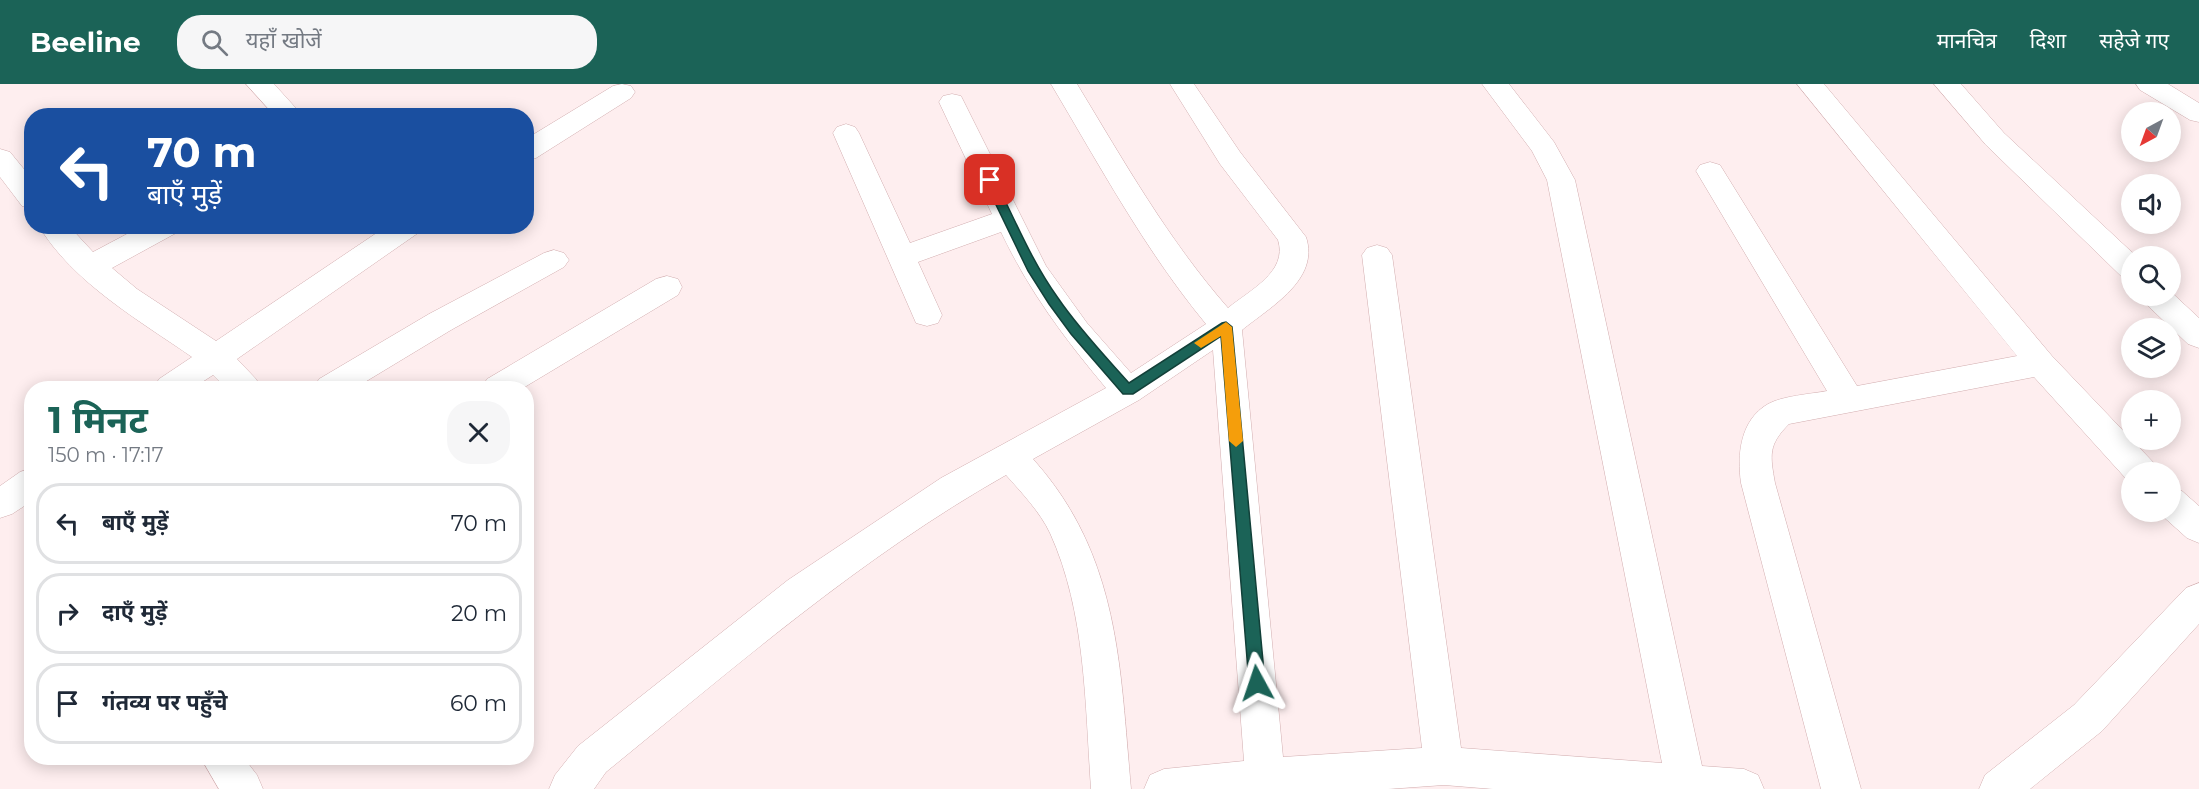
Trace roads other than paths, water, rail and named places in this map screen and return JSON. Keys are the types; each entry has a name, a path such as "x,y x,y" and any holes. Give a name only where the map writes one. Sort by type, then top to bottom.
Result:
{"street":[{"path":"259,84 282,108"},
{"path":"1064,84 1155,236 1185,278 1226,327 1265,778"},
{"path":"1495,84 1544,147 1561,180 1686,783"},
{"path":"1810,84 2041,364 2132,462"},
{"path":"1947,84 1995,139 2121,259"},
{"path":"2149,84 2199,114"},
{"path":"569,789 592,759 801,591 954,488 1128,391 1226,327 1288,276 1296,250 1292,237 1230,158 1182,85"},
{"path":"534,147 622,92"},
{"path":"951,102 1034,271 1076,331 1128,391"},
{"path":"846,133 927,315"},
{"path":"0,158 24,189"},
{"path":"1710,171 1848,398"},
{"path":"901,257 1009,219"},
{"path":"59,234 69,247 126,297 216,357 238,381"},
{"path":"91,266 151,234"},
{"path":"180,381 396,234"},
{"path":"1377,255 1443,766"},
{"path":"342,381 440,322 554,260"},
{"path":"510,381 667,287"},
{"path":"2168,306 2199,336"},
{"path":"1841,789 1758,483 1754,453 1763,429 1779,412 2041,364"},
{"path":"1010,456 1044,494 1067,532 1086,585 1099,653 1111,789"},
{"path":"2181,511 2199,528"},
{"path":"1999,789 2088,718 2199,598"},
{"path":"226,765 243,789"},
{"path":"1164,789 1265,778 1443,766 1744,789"}]}
